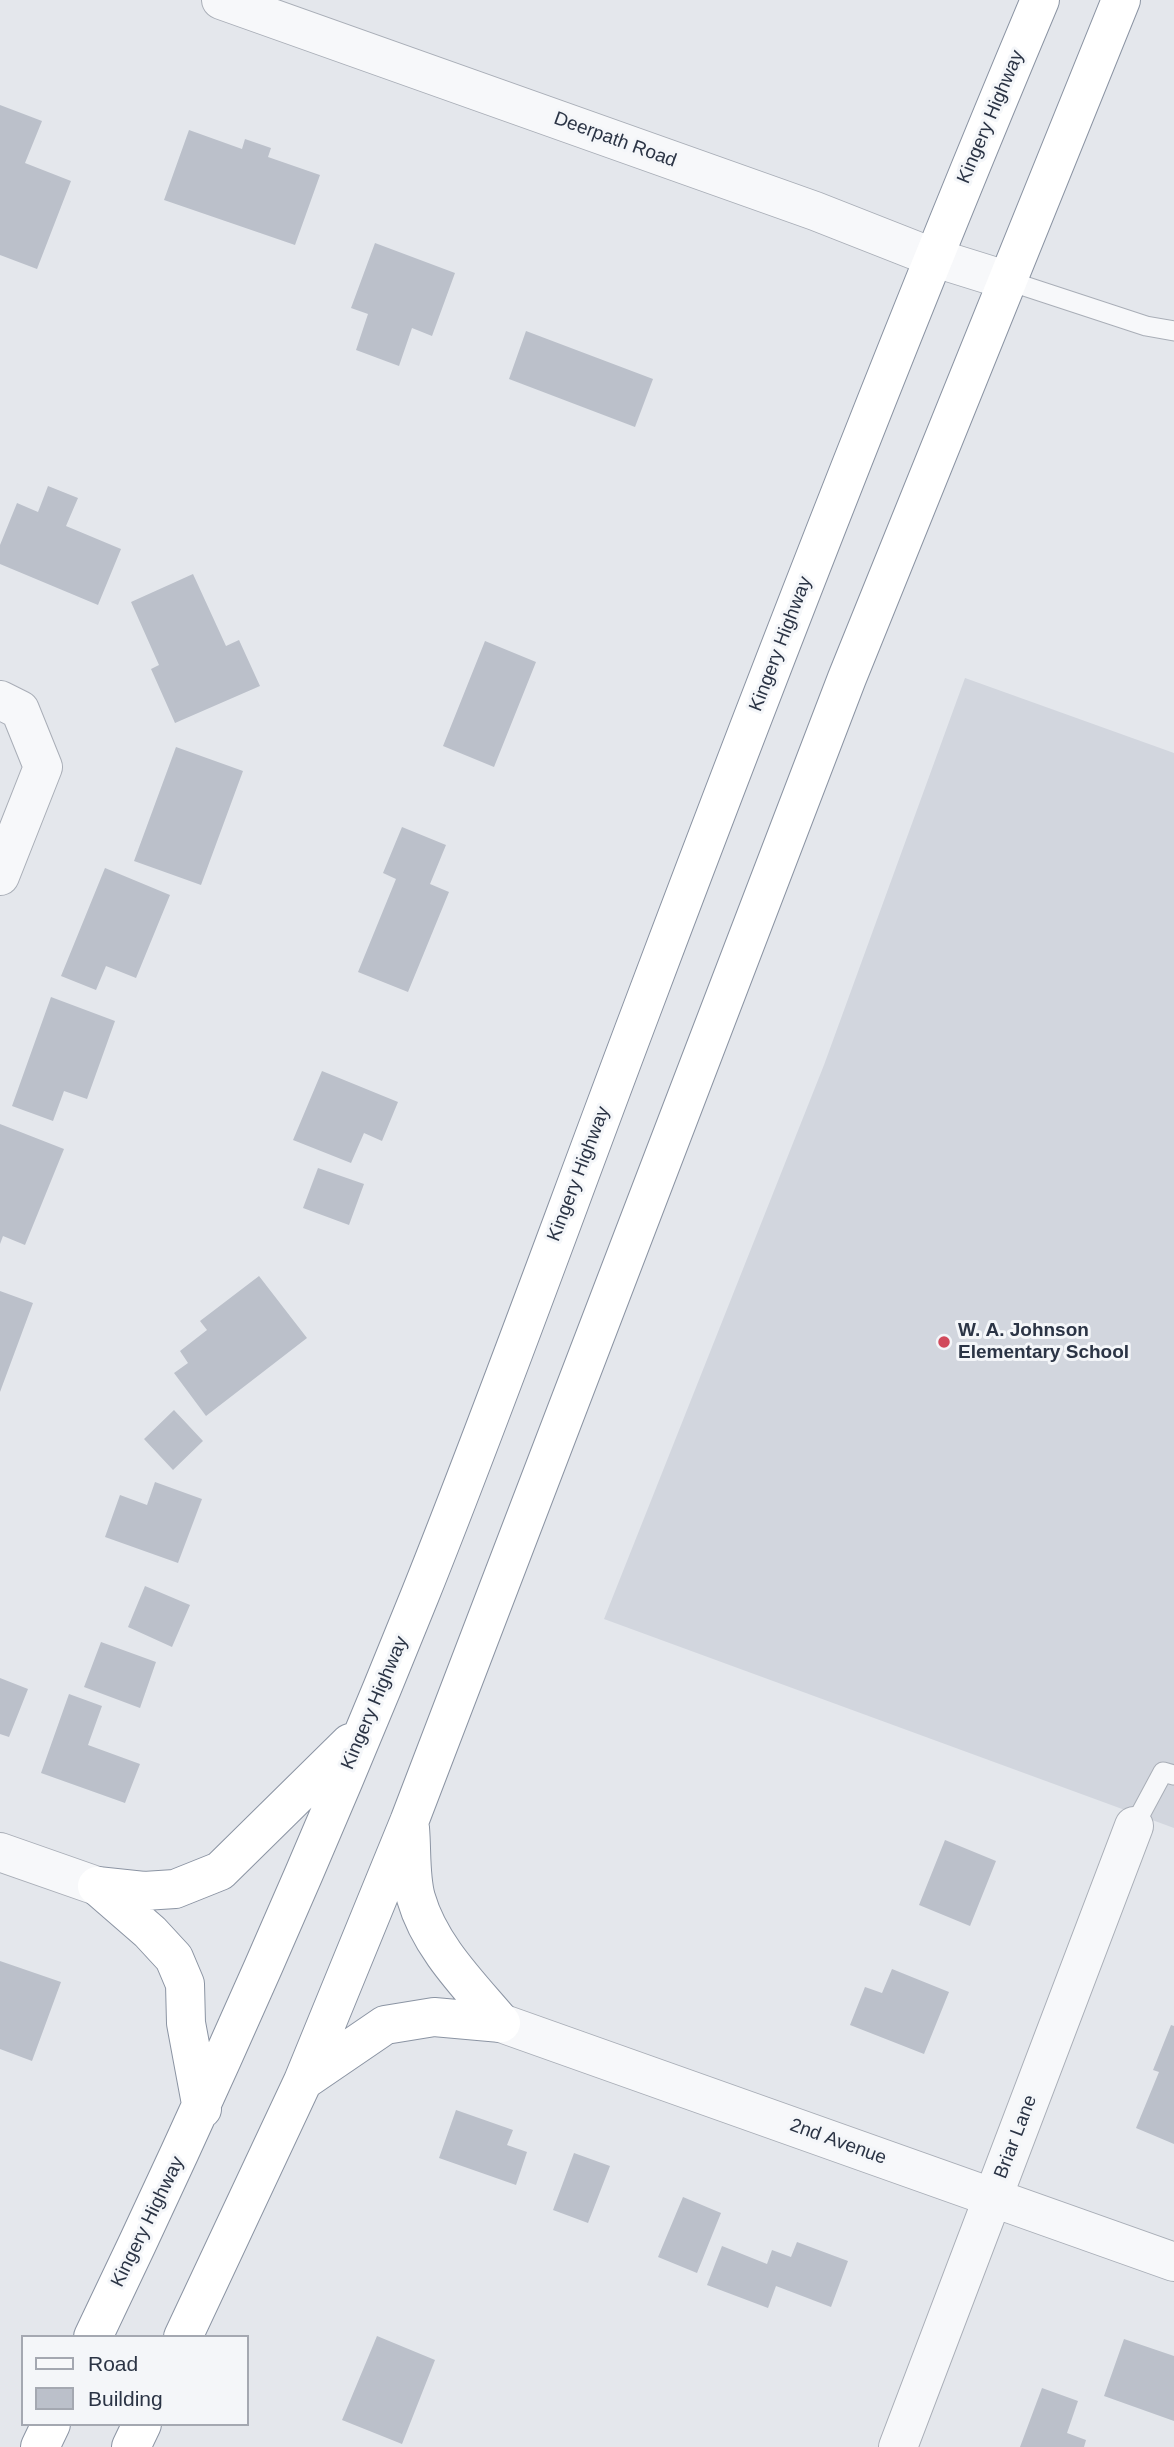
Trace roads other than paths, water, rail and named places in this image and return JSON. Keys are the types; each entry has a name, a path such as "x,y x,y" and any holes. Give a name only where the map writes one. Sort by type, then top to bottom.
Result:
{"highway":[{"name":"Kingery Highway","path":"94,2335 202,2109 274,1947 421,1593 761,692 932,257 1040,0"},
{"path":"184,2335 303,2081 409,1822 842,691 1121,0"},
{"path":"97,1886 144,1891 175,1889 220,1871 364,1729"},
{"path":"409,1822 415,1897 430,1932 455,1969 501,2022"},
{"path":"97,1886 150,1932 174,1958 185,1984 186,2023 202,2109"},
{"path":"303,2081 385,2025 434,2017 501,2022"},
{"path":"40,2447 50,2426"},
{"path":"131,2447 141,2426"}],"street":[{"name":"Deerpath Road","path":"221,0 816,211 932,257 1009,281"},
{"path":"0,700 20,710 43,767 0,876"},
{"name":"Briar Lane","path":"898,2447 1134,1826"},
{"path":"0,1852 97,1886"},
{"name":"2nd Avenue","path":"501,2022 1174,2262"}],"lane":[{"path":"1009,281 1146,326 1174,331"},
{"path":"1134,1826 1163,1772 1174,1775"}],"place":[{"name":"W. A. Johnson Elementary School","path":"944,1342"}]}
